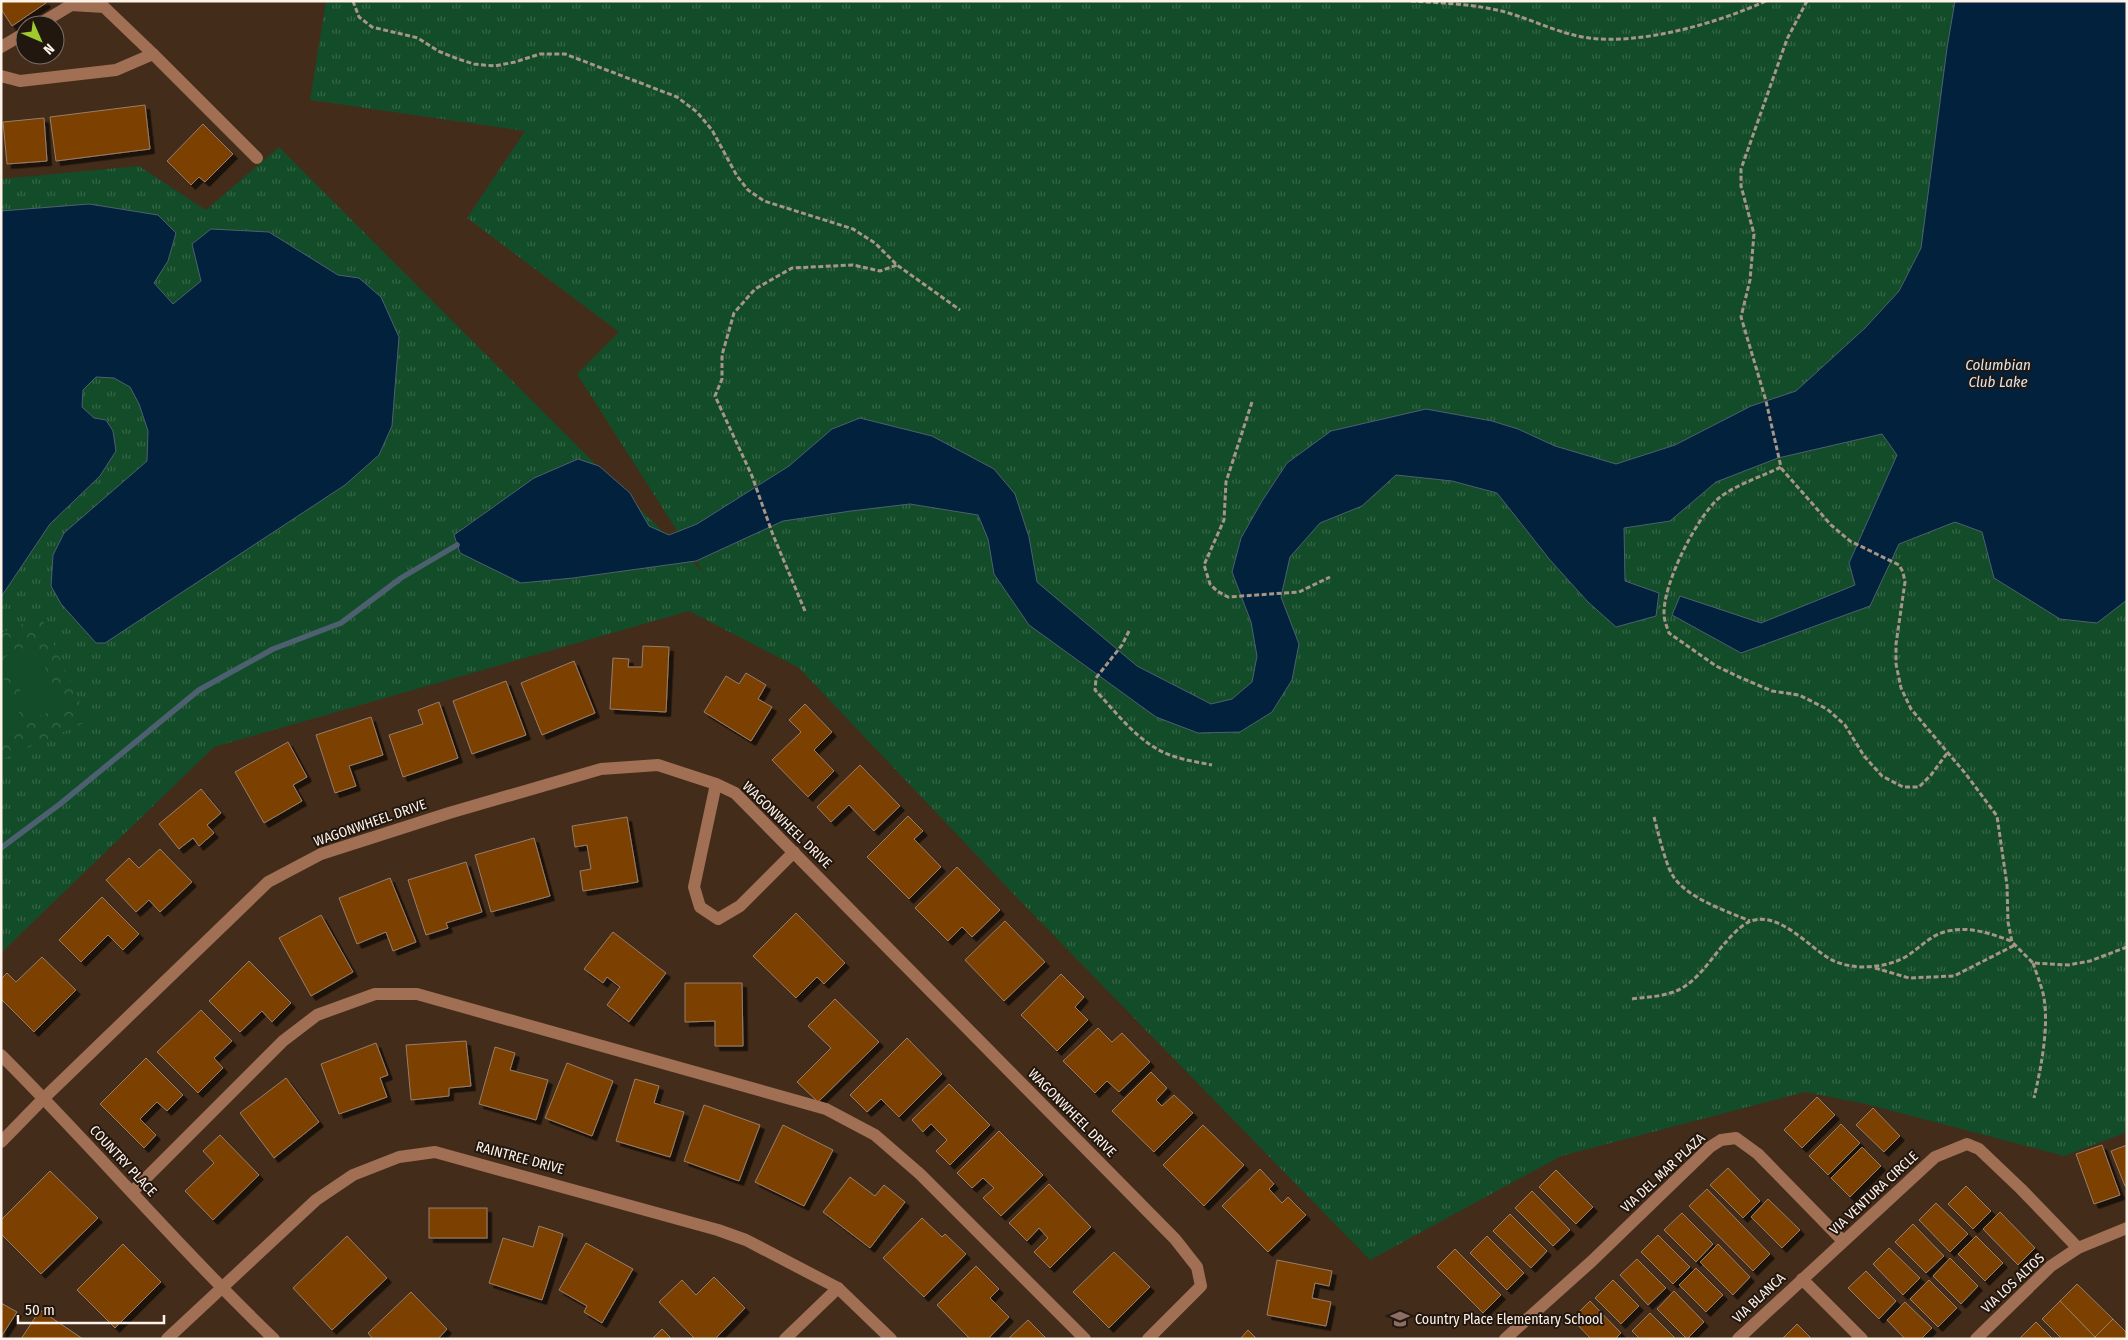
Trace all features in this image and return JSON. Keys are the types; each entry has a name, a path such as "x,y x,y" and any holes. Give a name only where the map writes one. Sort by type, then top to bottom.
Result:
{"street":[{"path":"54,15 71,5 104,8 257,158"},
{"path":"1,47 15,39"},
{"path":"1,76 20,81 116,70 153,54"},
{"name":"WAGONWHEEL DRIVE","path":"1,1142 44,1098 268,882 321,854 449,812 601,769 658,765 716,784 736,794 1175,1239 1197,1267 1201,1286 1148,1339"},
{"path":"716,784 694,887 700,907 718,919 740,906 794,852"},
{"path":"132,1192 283,1041 317,1015 375,994 416,994 826,1109 875,1135 920,1174 1085,1339"},
{"name":"COUNTRY PLACE","path":"1,1055 44,1098 222,1288 274,1339"},
{"name":"VIA DEL MAR PLAZA","path":"1504,1339 1592,1261 1710,1147 1721,1140 1736,1138 1758,1154 1843,1241"},
{"name":"VIA VENTURA CIRCLE","path":"1802,1279 1935,1157 1968,1144 1979,1149 2078,1248"},
{"name":"RAINTREE DRIVE","path":"167,1339 316,1200 354,1175 398,1157 435,1152 718,1230 746,1240 838,1288 891,1339"},
{"name":"VIA LOS ALTOS","path":"1976,1339 2051,1266 2078,1248 2127,1228"},
{"path":"1802,1279 1862,1339"},
{"name":"VIA BLANCA","path":"1738,1339 1802,1279"},
{"path":"785,1339 838,1288"}],"path":[{"path":"353,1 359,17 372,27 418,38 438,51 474,64 495,66 540,54 565,54 677,97 697,112 712,130 737,176 748,190 764,201 854,229 875,243 897,265 960,310"},
{"path":"1411,1 1452,4 1505,12 1561,33 1590,38 1621,38 1698,26 1766,1"},
{"path":"1807,1 1787,39 1741,170 1741,186 1754,234 1750,280 1741,317 1766,401 1781,467 1831,525 1850,541 1898,565 1903,572 1905,582 1896,644 1896,664 1901,688 1911,709 1948,752 1997,816 2007,885 2008,922 2012,942"},
{"path":"805,611 773,535 752,476 715,396 722,379 722,355 734,313 755,289 792,268 853,265 880,271 897,265"},
{"path":"1252,402 1226,482 1224,520 1204,565 1210,584 1228,597 1298,592 1330,577"},
{"path":"1781,467 1720,498 1699,523 1684,547 1670,585 1664,614 1669,633 1716,666 1772,691 1798,695 1827,709 1846,725 1864,756 1882,776 1903,787 1919,787 1931,776 1948,752"},
{"path":"1129,631 1122,645 1096,678 1095,690 1132,730 1157,748 1171,755 1212,765"},
{"path":"1654,817 1672,874 1681,886 1716,907 1750,921 1765,920 1784,927 1805,939 1830,959 1848,966 1873,967 1909,978 1954,976 2015,945"},
{"path":"1632,999 1672,993 1692,982 1730,938 1750,921"},
{"path":"1873,967 1906,956 1925,940 1949,930 1984,932 2012,942 2033,962 2043,994 2043,1061 2034,1098"},
{"path":"2033,962 2068,965 2090,961 2127,947"}],"green space":[{"path":"326,1 2127,1 2127,1132 2064,1156 1866,1104 1805,1092 1561,1156 1370,1260 1024,905 799,668 689,611 214,747 1,953 1,179 139,166 206,210 279,147 704,573 577,374 619,332 467,218 525,131 310,100"},
{"path":"41,616 88,721 1,760 1,633"},
{"path":"34,643 62,705 33,719 5,657"},
{"path":"1,674 24,723 1,734"}],"water":[{"name":"Columbian Club Lake","path":"1955,1 2127,1 2127,600 2097,623 2060,619 1994,578 1982,532 1955,522 1899,544 1870,606 1741,653 1672,615 1680,596 1761,623 1855,585 1849,563 1897,455 1882,434 1778,458 1716,482 1670,521 1624,528 1625,581 1659,593 1656,616 1616,627 1588,602 1550,560 1497,493 1452,481 1396,475 1362,506 1320,523 1290,557 1281,597 1299,644 1292,680 1272,712 1240,732 1198,733 1156,717 1029,625 994,574 988,539 978,515 910,504 783,521 696,561 573,578 521,583 460,553 454,535 534,478 578,459 599,466 630,493 649,526 669,535 697,524 789,466 832,429 860,418 932,436 994,469 1015,494 1029,537 1037,582 1137,666 1211,704 1232,699 1252,682 1257,656 1251,622 1232,572 1241,538 1287,463 1331,431 1426,409 1492,421 1518,429 1555,446 1616,464 1675,445 1751,406 1796,391 1865,328 1899,291 1921,248 1947,48"},
{"path":"89,204 158,215 176,233 168,261 154,283 173,304 201,281 192,244 211,229 269,232 338,275 359,278 381,297 399,337 392,426 379,455 345,485 105,643 96,643 61,604 51,586 53,555 64,533 147,461 148,431 139,404 130,387 114,378 96,377 83,390 82,407 94,418 106,420 113,431 116,451 100,476 50,524 1,597 1,211"}],"building":[{"path":"1,1 45,1 46,3 28,15 15,15 15,24 12,26 1,9"},
{"path":"145,105 150,149 56,161 50,117"},
{"path":"44,118 47,161 7,164 3,122"},
{"path":"203,124 233,154 205,182 199,177 191,185 167,161"},
{"path":"643,646 669,647 666,712 610,709 613,658 629,659 628,667 642,667"},
{"path":"574,661 595,713 542,735 521,683"},
{"path":"746,673 766,685 758,699 772,707 751,741 704,712 726,676 739,684"},
{"path":"506,681 526,735 472,754 453,701"},
{"path":"439,702 458,758 403,777 389,735 423,724 418,710"},
{"path":"805,704 832,732 814,750 834,771 808,797 772,760 801,732 789,720"},
{"path":"371,717 383,755 349,766 356,786 335,793 316,735"},
{"path":"288,742 307,777 293,785 302,801 264,823 235,772"},
{"path":"860,765 900,806 874,831 849,805 831,822 817,807"},
{"path":"201,789 221,813 207,825 214,833 199,846 193,838 179,849 159,824"},
{"path":"908,816 923,831 914,839 941,867 909,899 867,857"},
{"path":"627,817 638,882 583,891 580,871 591,869 587,845 575,847 572,826"},
{"path":"534,838 550,896 491,912 475,855"},
{"path":"160,849 192,882 160,912 149,900 136,912 106,880 129,858 139,868"},
{"path":"466,862 482,912 446,923 448,928 426,935 408,880"},
{"path":"957,867 1000,910 972,937 962,927 948,941 915,908"},
{"path":"390,878 416,942 393,951 386,932 357,944 339,898"},
{"path":"102,897 139,934 123,950 108,935 81,962 59,940"},
{"path":"796,913 845,963 824,984 817,977 796,998 753,956"},
{"path":"321,915 353,972 311,996 279,938"},
{"path":"1005,921 1045,962 1004,1001 965,960"},
{"path":"613,932 666,973 629,1022 607,1005 620,987 607,977 603,983 584,969"},
{"path":"42,957 76,990 34,1032 1,999 1,979 7,973 16,982"},
{"path":"249,961 291,1003 272,1022 262,1011 240,1032 209,1001"},
{"path":"1061,974 1084,997 1075,1007 1088,1020 1057,1051 1021,1015"},
{"path":"685,983 742,983 743,1046 715,1046 715,1021 685,1022"},
{"path":"835,999 879,1042 818,1102 797,1082 831,1048 808,1026"},
{"path":"201,1010 232,1041 214,1058 223,1068 198,1093 157,1052"},
{"path":"1098,1028 1112,1042 1122,1033 1150,1062 1119,1092 1107,1081 1095,1093 1063,1061"},
{"path":"907,1038 942,1074 899,1117 881,1099 867,1112 850,1095"},
{"path":"466,1041 471,1086 449,1088 449,1096 411,1100 406,1045"},
{"path":"376,1043 388,1075 380,1078 387,1097 339,1114 321,1064"},
{"path":"495,1047 515,1053 510,1070 548,1080 536,1120 479,1104"},
{"path":"146,1058 183,1095 167,1111 157,1102 140,1119 156,1135 144,1148 100,1104"},
{"path":"567,1063 613,1081 592,1136 545,1118"},
{"path":"1151,1072 1167,1088 1156,1100 1162,1106 1174,1095 1193,1113 1154,1152 1112,1111"},
{"path":"286,1078 319,1122 274,1158 240,1113"},
{"path":"635,1079 659,1086 654,1103 684,1112 670,1157 616,1141"},
{"path":"949,1084 990,1125 950,1165 936,1151 947,1140 931,1124 923,1132 912,1120"},
{"path":"1817,1097 1835,1115 1802,1148 1784,1130"},
{"path":"704,1105 760,1125 739,1181 684,1161"},
{"path":"1873,1108 1900,1136 1884,1152 1856,1125"},
{"path":"1841,1124 1860,1143 1828,1175 1809,1156"},
{"path":"783,1125 833,1150 804,1206 755,1182"},
{"path":"1203,1125 1244,1165 1204,1206 1163,1165"},
{"path":"999,1131 1043,1175 1001,1216 983,1198 994,1188 983,1178 972,1188 957,1173"},
{"path":"220,1135 259,1175 213,1220 185,1191 214,1163 203,1151"},
{"path":"2102,1145 2120,1195 2094,1204 2076,1154"},
{"path":"2127,1145 2127,1186 2125,1186 2111,1151"},
{"path":"1862,1147 1881,1166 1850,1197 1831,1178"},
{"path":"1728,1168 1760,1201 1743,1218 1710,1185"},
{"path":"1260,1169 1274,1184 1269,1189 1282,1203 1288,1197 1306,1215 1268,1252 1222,1206"},
{"path":"1556,1170 1593,1207 1576,1224 1539,1187"},
{"path":"50,1171 98,1218 41,1274 1,1234 1,1220"},
{"path":"850,1177 875,1196 884,1185 905,1202 870,1248 823,1212"},
{"path":"1049,1184 1091,1227 1050,1268 1034,1252 1048,1238 1039,1228 1027,1241 1009,1223"},
{"path":"1966,1186 1991,1211 1973,1229 1948,1204"},
{"path":"1707,1189 1770,1254 1753,1271 1689,1206"},
{"path":"1532,1191 1570,1230 1553,1246 1515,1208"},
{"path":"1768,1199 1800,1230 1782,1248 1751,1217"},
{"path":"1936,1203 1968,1234 1950,1252 1919,1220"},
{"path":"429,1208 487,1208 487,1238 429,1238"},
{"path":"2000,1212 2035,1248 2018,1265 1983,1229"},
{"path":"1682,1213 1713,1244 1696,1262 1664,1230"},
{"path":"1510,1214 1547,1251 1531,1268 1493,1231"},
{"path":"922,1218 942,1237 945,1234 966,1254 924,1297 883,1258"},
{"path":"1913,1224 1944,1256 1926,1273 1895,1242"},
{"path":"539,1226 563,1234 542,1300 489,1283 503,1238 533,1247"},
{"path":"1658,1235 1690,1267 1673,1284 1641,1252"},
{"path":"347,1236 387,1278 332,1330 293,1288"},
{"path":"1487,1236 1524,1273 1507,1290 1470,1253"},
{"path":"1976,1236 2003,1263 1985,1281 1958,1254"},
{"path":"586,1243 633,1269 602,1323 584,1312 587,1306 559,1290"},
{"path":"123,1244 161,1282 115,1328 77,1290"},
{"path":"1718,1244 1750,1277 1733,1295 1700,1262"},
{"path":"1889,1248 1920,1278 1903,1295 1873,1264"},
{"path":"1455,1249 1501,1295 1483,1313 1437,1267"},
{"path":"1114,1252 1150,1287 1109,1328 1073,1292"},
{"path":"1950,1258 1978,1286 1961,1304 1933,1276"},
{"path":"1637,1259 1666,1288 1648,1305 1620,1275"},
{"path":"1277,1260 1332,1271 1329,1286 1315,1283 1312,1298 1331,1302 1326,1326 1267,1315"},
{"path":"976,1266 999,1289 990,1298 1009,1317 988,1339 970,1339 937,1305"},
{"path":"1696,1268 1723,1295 1706,1312 1679,1285"},
{"path":"1866,1271 1896,1301 1879,1319 1848,1288"},
{"path":"714,1277 745,1308 715,1339 695,1339 659,1302 682,1280 696,1295"},
{"path":"1613,1280 1639,1306 1621,1324 1595,1298"},
{"path":"1929,1280 1957,1308 1938,1327 1910,1299"},
{"path":"2077,1284 2113,1319 2095,1337 2060,1301"},
{"path":"1674,1291 1704,1322 1687,1339 1657,1309"},
{"path":"411,1292 447,1329 438,1339 373,1339 368,1333"},
{"path":"1590,1301 1621,1333 1615,1339 1591,1339 1572,1319"},
{"path":"2060,1301 2095,1337 2094,1339 2062,1339 2042,1319"},
{"path":"1905,1302 1932,1328 1921,1339 1905,1339 1887,1320"},
{"path":"1,1303 17,1312 1,1337"},
{"path":"40,1310 83,1339 21,1339"},
{"path":"1650,1313 1676,1339 1640,1339 1632,1331"},
{"path":"2113,1319 2127,1333 2127,1339 2097,1339 2095,1337"},
{"path":"1028,1320 1047,1339 1008,1339"},
{"path":"2036,1322 2053,1339 2019,1339"},
{"path":"1797,1324 1812,1339 1782,1339"},
{"path":"662,1329 672,1339 652,1339"},
{"path":"1248,1330 1257,1339 1240,1339"}],"waterway":[{"path":"1,848 60,804 199,690 273,649 341,623 401,578 457,545"}],"place":[{"name":"Country Place Elementary School","path":"1400,1319"}]}
